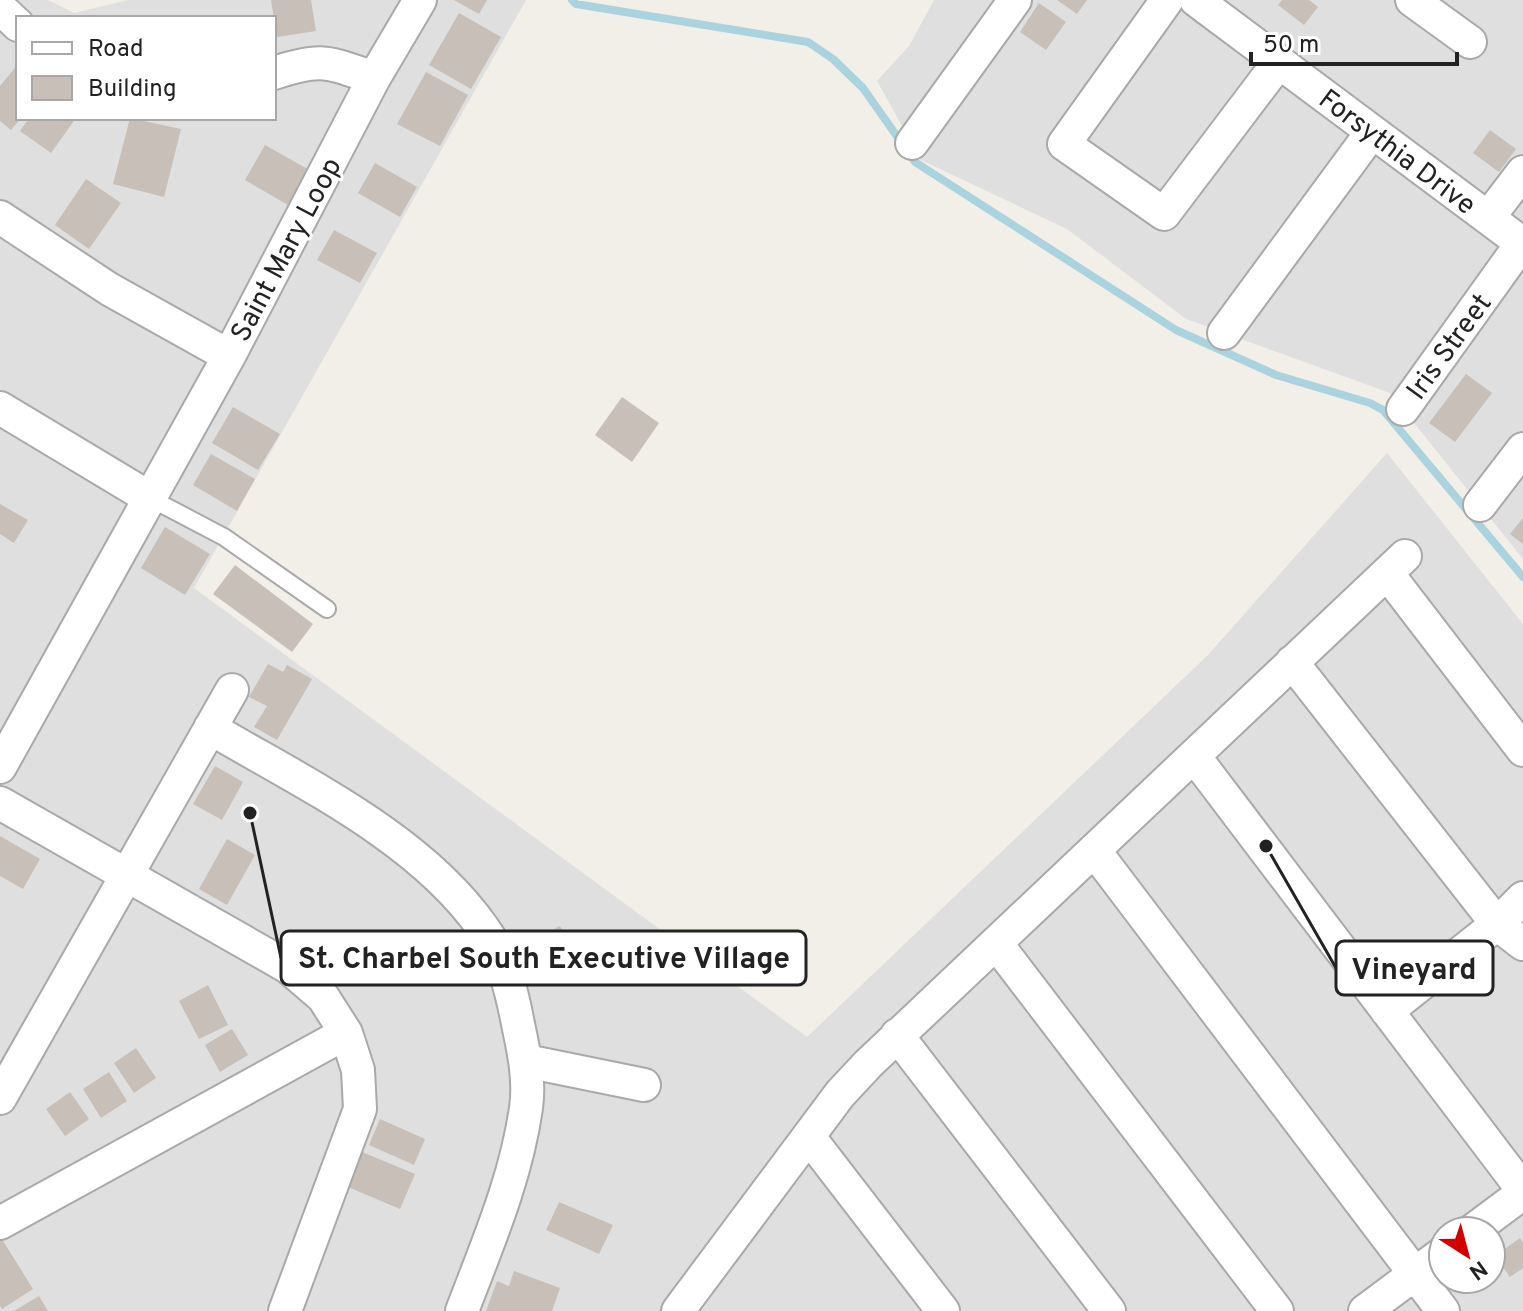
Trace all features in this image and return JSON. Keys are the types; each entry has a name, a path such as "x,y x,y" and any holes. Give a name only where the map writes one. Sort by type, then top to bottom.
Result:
{"street":[{"name":"Saint Mary Loop","path":"0,767 229,356 374,78 420,0"},
{"path":"912,143 1015,0"},
{"path":"1167,0 1064,144 1164,214 1279,62"},
{"path":"1412,0 1470,42"},
{"name":"Forsythia Drive","path":"1200,1 1522,244"},
{"path":"0,8 16,23"},
{"path":"276,72 308,62 329,63 374,78"},
{"path":"1224,333 1372,132"},
{"path":"1488,218 1523,172"},
{"path":"0,217 109,289 229,356"},
{"name":"Iris Street","path":"1403,409 1522,244"},
{"path":"3,417 148,497"},
{"path":"1480,505 1523,449"},
{"path":"678,1311 840,1094 897,1035 1396,565 1523,750"},
{"path":"1292,662 1497,924 1523,944"},
{"path":"0,1098 232,690"},
{"path":"210,728 344,807 390,838 442,881 485,929 511,987 526,1061 526,1106 512,1176 462,1311"},
{"path":"1194,756 1523,1191 1492,1215"},
{"path":"0,803 288,967 323,997 346,1033 358,1070 360,1109 285,1311"},
{"path":"1094,850 1443,1311"},
{"path":"1387,1011 1497,924 1523,898"},
{"path":"996,943 1277,1311"},
{"path":"0,1223 346,1033"},
{"path":"897,1035 1109,1311"},
{"path":"526,1061 644,1085"},
{"path":"809,1137 932,1307"},
{"path":"1365,1311 1427,1265"}],"lane":[{"path":"148,497 224,537 327,609"}],"shaded area":[{"path":"0,0 48,0 74,13 129,0 526,0 194,588 807,1037 1208,655 1387,453 1523,624 1523,1311 0,1311"},
{"path":"934,0 1523,0 1523,559 1390,393 1186,319 1067,229 921,160 877,81 909,46"}],"building":[{"path":"271,0 311,0 316,31 277,37"},
{"path":"454,0 487,0 479,14"},
{"path":"1057,0 1087,0 1077,14"},
{"path":"1282,0 1309,0 1318,7 1304,25 1278,5"},
{"path":"1039,3 1066,22 1046,50 1020,32"},
{"path":"459,13 501,37 471,89 429,65"},
{"path":"16,66 16,120 19,120 11,130 0,121 0,86"},
{"path":"426,72 468,95 440,146 397,124"},
{"path":"28,120 75,120 51,153 20,131"},
{"path":"129,120 181,129 164,197 113,184"},
{"path":"1490,130 1516,149 1499,172 1473,153"},
{"path":"265,145 313,172 293,208 245,180"},
{"path":"375,163 417,187 400,217 358,193"},
{"path":"86,179 121,203 89,249 55,225"},
{"path":"334,230 377,253 360,283 317,260"},
{"path":"1466,374 1492,393 1455,442 1429,423"},
{"path":"622,397 659,423 632,462 595,435"},
{"path":"233,407 280,434 258,470 212,443"},
{"path":"211,454 255,479 237,511 193,485"},
{"path":"0,504 28,520 14,543 0,534"},
{"path":"1523,518 1523,544 1510,534"},
{"path":"165,527 210,554 185,595 141,568"},
{"path":"235,565 313,624 292,652 213,594"},
{"path":"268,664 283,672 287,665 312,679 277,740 254,727 267,706 249,697"},
{"path":"215,766 243,782 222,820 193,804"},
{"path":"0,836 40,859 23,889 0,876"},
{"path":"227,839 255,855 227,905 199,889"},
{"path":"560,926 570,945 543,959 534,939"},
{"path":"208,985 228,1025 199,1039 179,1001"},
{"path":"232,1029 248,1055 220,1072 205,1045"},
{"path":"136,1048 156,1078 134,1093 114,1063"},
{"path":"109,1072 127,1101 101,1118 83,1089"},
{"path":"70,1092 89,1119 65,1136 46,1109"},
{"path":"380,1119 425,1139 414,1165 369,1145"},
{"path":"362,1152 415,1174 400,1209 348,1187"},
{"path":"559,1202 613,1225 599,1254 546,1230"},
{"path":"0,1236 33,1289 2,1309 0,1306"},
{"path":"1520,1238 1523,1243 1523,1268 1510,1277 1507,1273 1507,1247"},
{"path":"514,1271 560,1288 552,1311 486,1311 497,1281 509,1286"},
{"path":"39,1296 48,1311 14,1311"}],"waterway":[{"path":"572,0 576,4 808,42 833,59 863,88 915,162 1176,330 1276,375 1370,403 1383,410 1523,577"}],"place":[{"name":"St. Charbel South Executive Village","path":"250,813"},
{"name":"Vineyard","path":"1266,846"}]}
